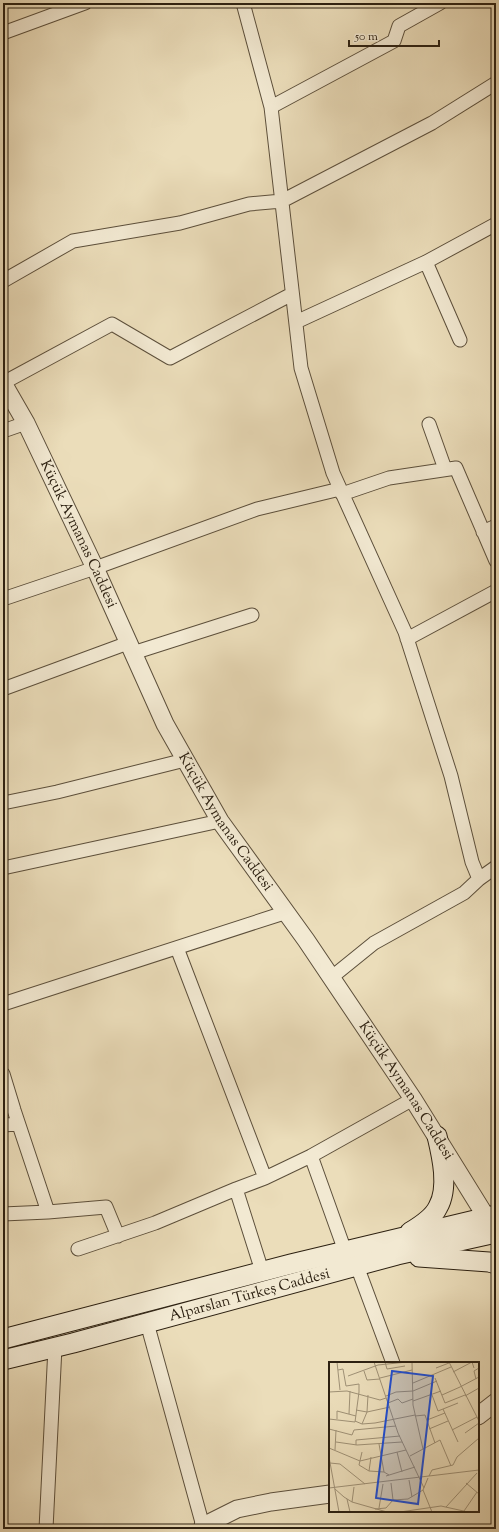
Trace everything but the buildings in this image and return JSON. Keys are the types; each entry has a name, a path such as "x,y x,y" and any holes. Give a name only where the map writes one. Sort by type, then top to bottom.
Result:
{"main road":[{"path":"403,1237 422,1225 438,1208 443,1192 444,1168 437,1136"},
{"name":"Alparslan Türkeş Caddesi","path":"3,1339 262,1271 403,1237 494,1227"},
{"name":"Alparslan Türkeş Caddesi","path":"3,1360 55,1348 397,1256 494,1227"},
{"path":"397,1256 489,1262 496,1264"}],"street":[{"path":"3,33 85,3"},
{"path":"243,3 271,107 301,368 333,473 407,639 450,776 472,862 479,879"},
{"path":"271,107 394,41 400,26 440,3"},
{"path":"3,281 73,241 180,224 249,204 282,201 432,123 496,84"},
{"path":"296,322 426,262 496,224"},
{"path":"426,262 460,340"},
{"path":"3,383 112,324 170,358 292,294"},
{"name":"Küçük Aymanas Caddesi","path":"3,383 26,423 95,568 165,724 220,821 287,912 414,1098 494,1227"},
{"path":"3,431 26,423"},
{"path":"429,424 445,469"},
{"path":"3,599 95,568 257,509 341,491 388,478 456,468 496,561"},
{"path":"484,532 496,526"},
{"path":"407,639 496,591"},
{"path":"3,688 131,648 252,615"},
{"path":"3,803 57,792 185,760"},
{"path":"3,868 220,821"},
{"path":"332,977 374,943 464,893 479,879 496,867"},
{"path":"3,1004 287,912"},
{"path":"177,948 265,1178"},
{"path":"3,1074 18,1124 48,1212"},
{"path":"78,1249 155,1223 265,1178 311,1156 414,1098"},
{"path":"3,1126 18,1124"},
{"path":"311,1156 345,1251"},
{"path":"236,1189 262,1271"},
{"path":"3,1214 106,1207 118,1236"},
{"path":"357,1266 393,1362"},
{"path":"147,1323 203,1528 237,1508 329,1494"},
{"path":"46,1529 55,1348"},
{"path":"479,1415 496,1402"}]}
